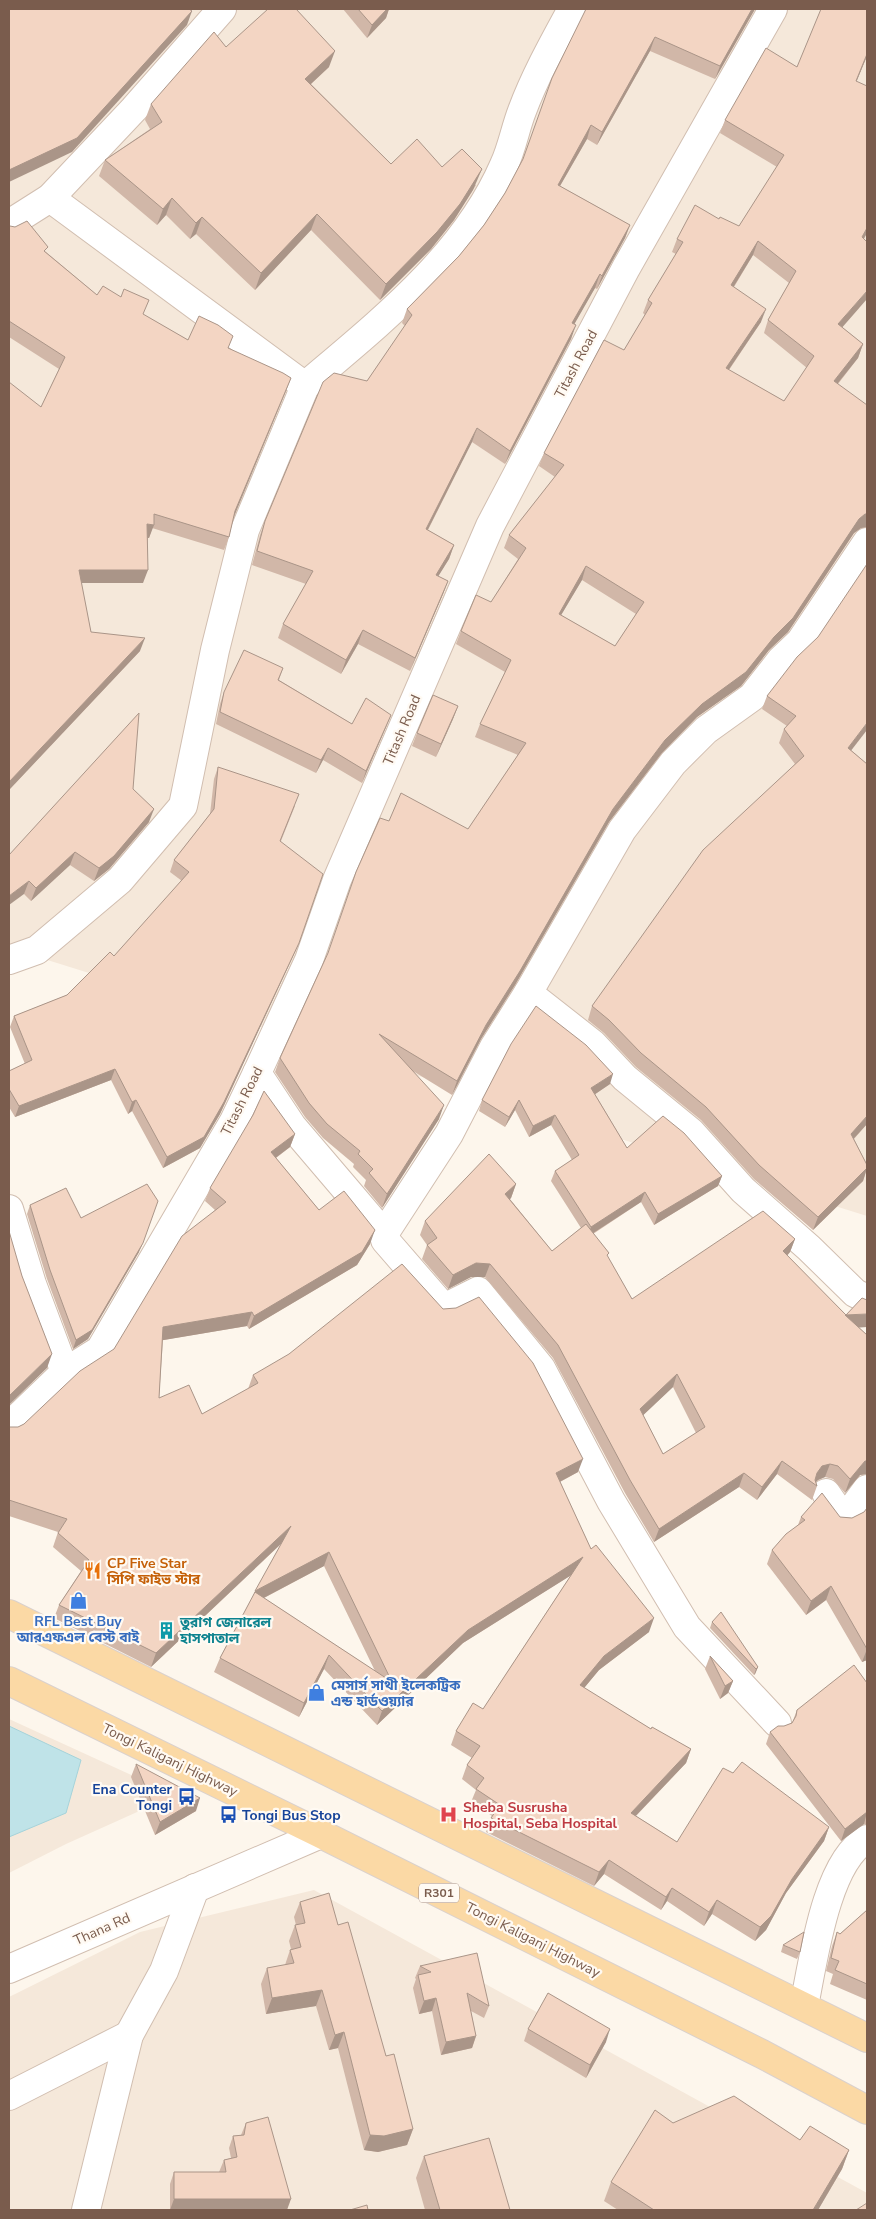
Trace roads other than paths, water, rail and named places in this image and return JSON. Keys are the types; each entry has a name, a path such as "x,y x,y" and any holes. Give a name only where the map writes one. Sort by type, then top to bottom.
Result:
{"main road":[{"path":"9,1614 867,2038"},
{"name":"Tongi Kaliganj Highway","path":"9,1681 762,2054 867,2110"}],"street":[{"path":"9,224 50,198 134,109 222,9"},
{"path":"9,960 37,950 120,880 183,806 215,650 245,530 305,386 397,308 450,250 481,207 504,165 522,110 572,9"},
{"name":"Titash Road","path":"9,1426 65,1372 100,1350 234,1121 309,960 337,880 490,526 626,268 773,9"},
{"path":"50,198 305,386"},
{"path":"384,1234 449,1134 494,1047 528,993 622,830 673,763 706,730 752,697 781,660 800,642 867,542"},
{"path":"528,993 593,1044 625,1078 691,1132 743,1190 808,1248 854,1293 867,1299"},
{"path":"257,1073 292,1126 384,1234 385,1240 444,1308 478,1291 541,1368 611,1501 687,1628 777,1723"},
{"path":"9,1209 32,1284 65,1372"},
{"path":"826,1493 842,1516 847,1516 867,1489"},
{"name":"Thana Rd","path":"9,1969 321,1834"},
{"path":"804,2006 820,1926 829,1894 853,1849 867,1839"},
{"path":"86,2210 129,2035 164,1972 195,1888"},
{"path":"9,2096 129,2035"}],"water":[{"path":"9,1726 81,1760 66,1813 9,1837"}],"place":[{"name":"CP Five Star সিপি ফাইভ স্টার","path":"93,1571"},
{"name":"RFL Best Buy আরএফএল বেস্ট বাই","path":"78,1601"},
{"name":"তুরাগ জেনারেল হাসপাতাল","path":"166,1630"},
{"name":"মেসার্স সাথী ইলেকট্রিক এন্ড হার্ডওয়্যার","path":"317,1693"},
{"name":"Ena Counter Tongi","path":"186,1797"},
{"name":"Tongi Bus Stop","path":"228,1815"},
{"name":"Sheba Susrusha Hospital, Seba Hospital","path":"449,1815"}]}
